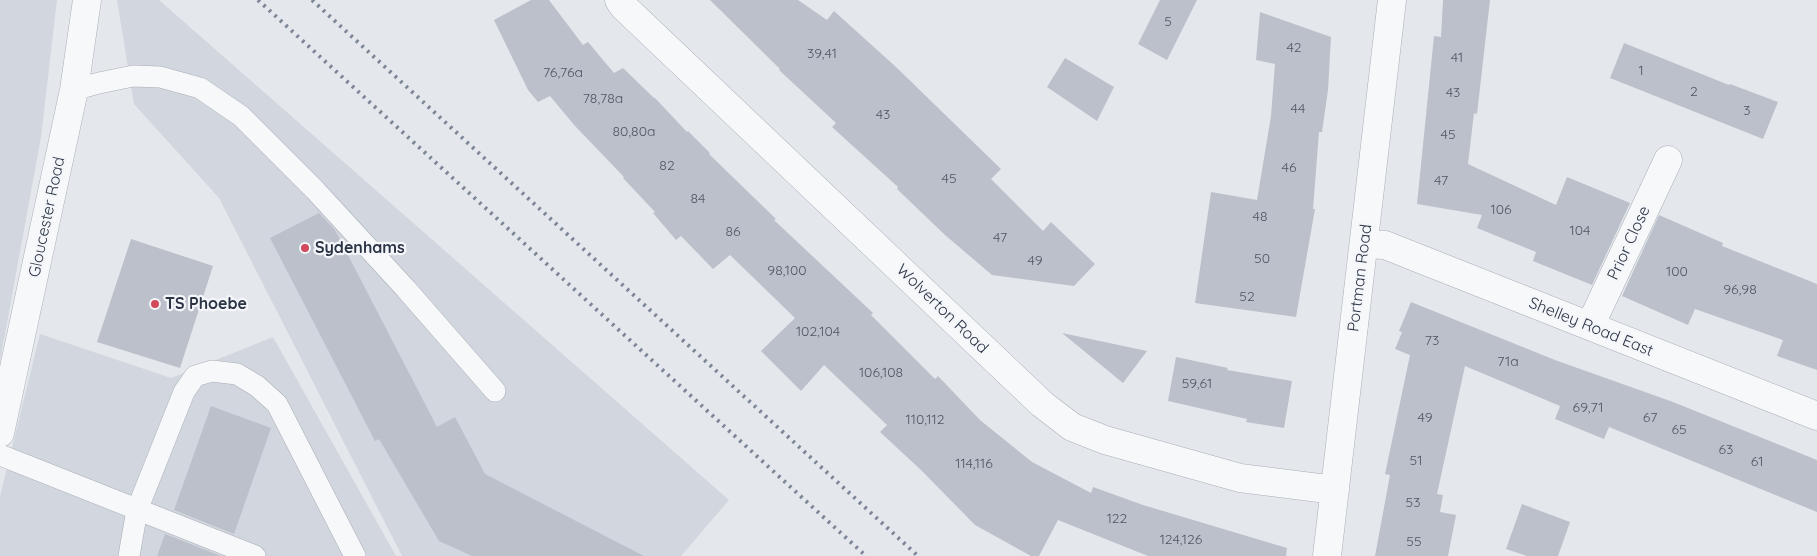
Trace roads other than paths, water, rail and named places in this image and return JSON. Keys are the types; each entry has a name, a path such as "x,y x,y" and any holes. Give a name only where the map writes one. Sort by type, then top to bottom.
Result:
{"street":[{"name":"Gloucester Road","path":"0,433 74,90 87,0"},
{"name":"Wolverton Road","path":"619,0 1035,397 1072,427 1105,440 1240,478 1335,490"},
{"name":"Portman Road","path":"1327,556 1364,244 1387,2"},
{"name":"Prior Close","path":"1590,326 1668,160"},
{"name":"Shelley Road East","path":"1364,244 1385,245 1817,416"}],"lane":[{"path":"74,90 99,82 132,76 160,77 200,88 241,116 315,190 495,391"},
{"path":"129,556 137,510 184,392 195,376 212,371 237,374 257,386 277,404 355,556"},
{"path":"0,455 255,556"}],"railway":[{"path":"258,0 866,556"},
{"path":"312,0 918,556"}],"place":[{"name":"Sydenhams","path":"305,248"},
{"name":"TS Phoebe","path":"155,304"}]}
